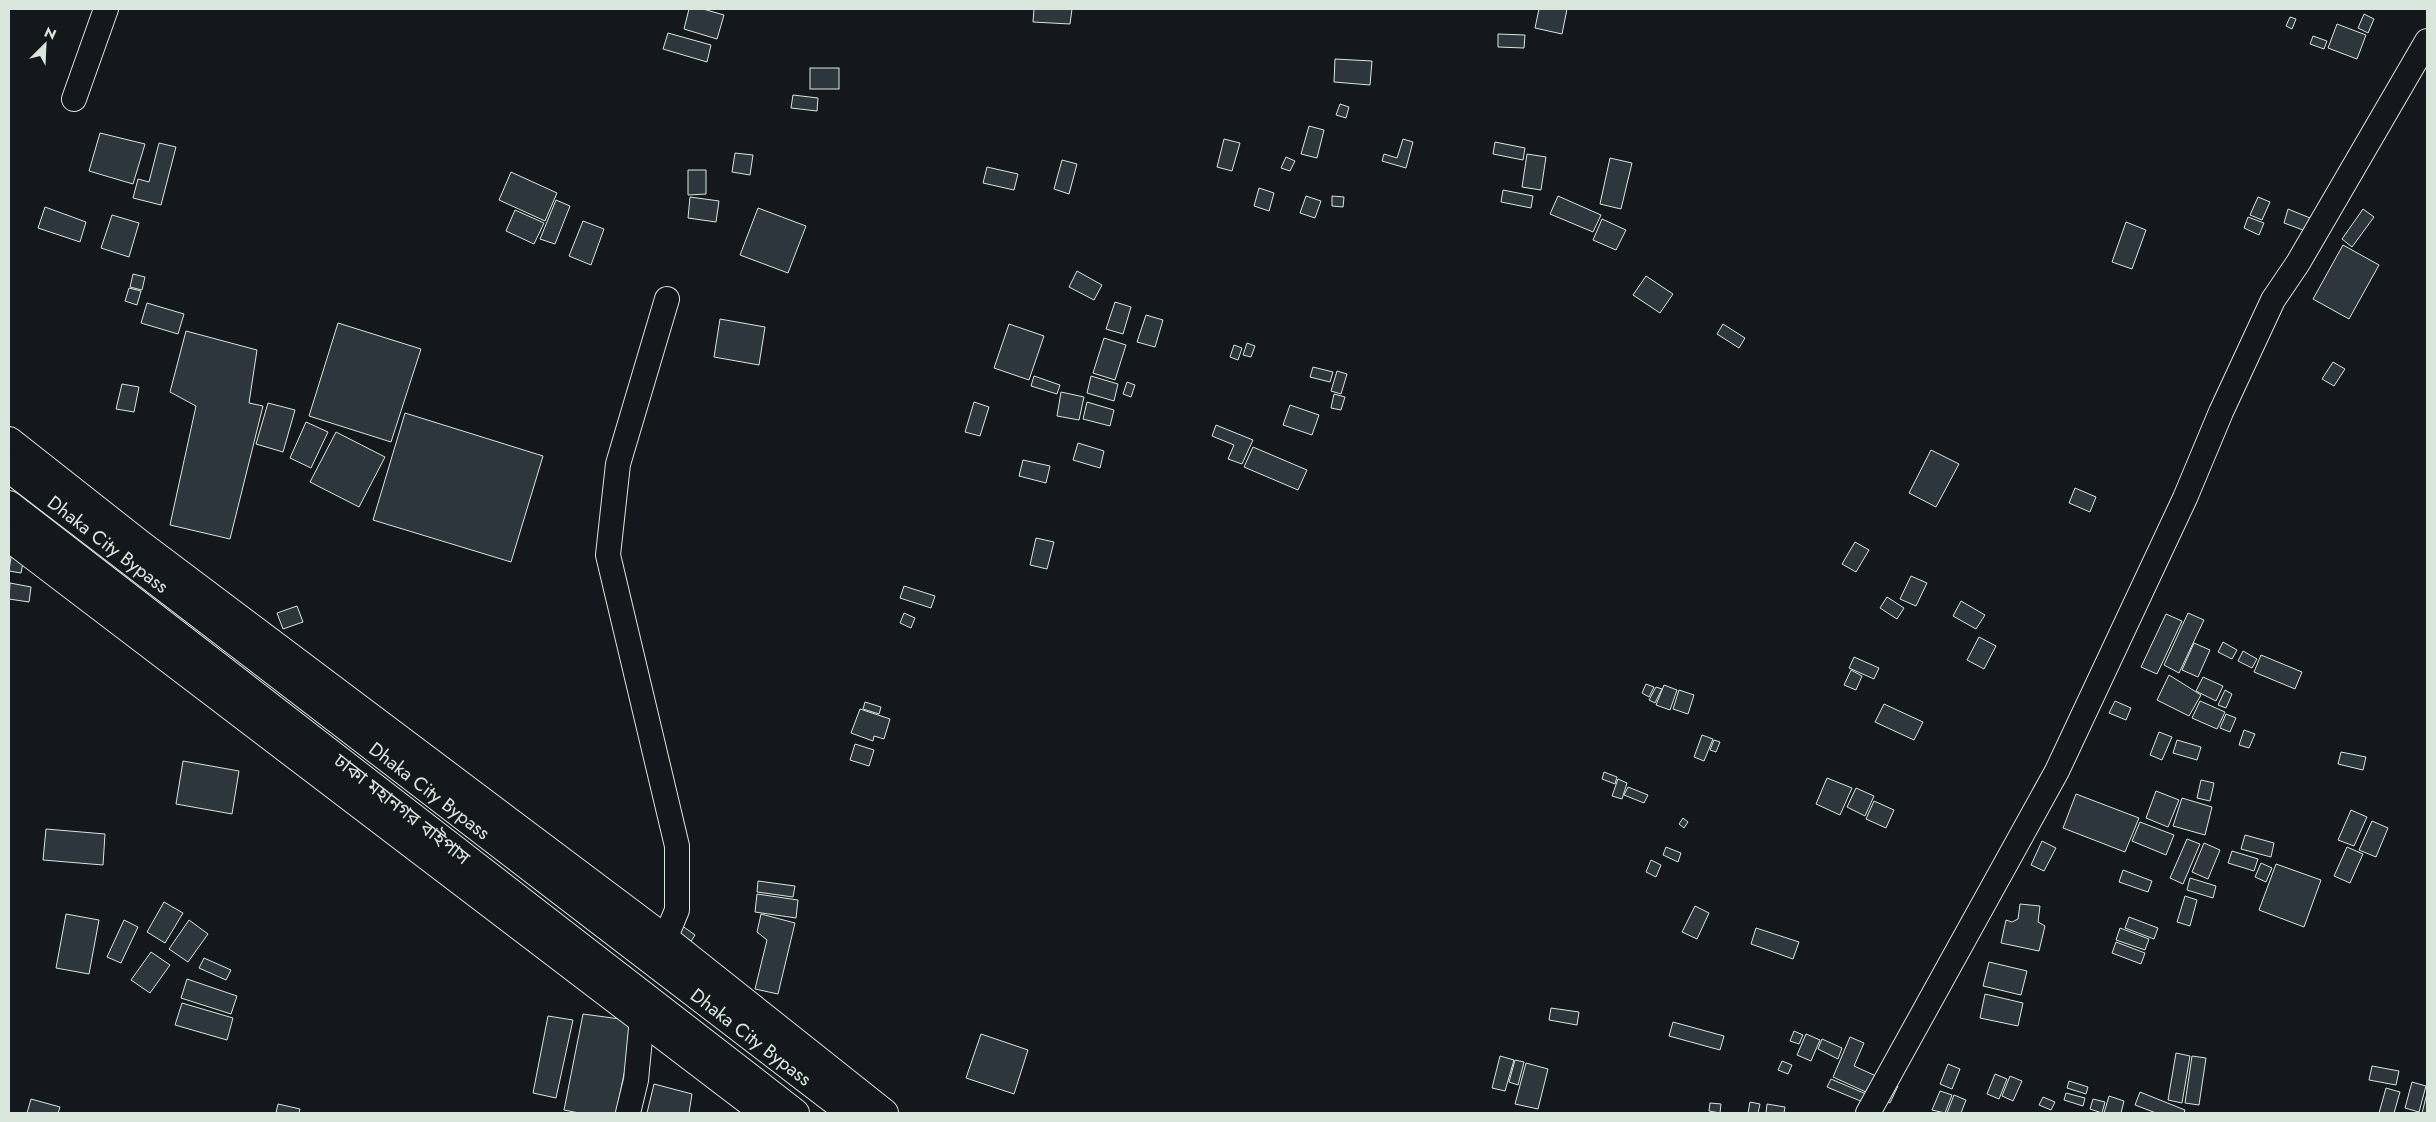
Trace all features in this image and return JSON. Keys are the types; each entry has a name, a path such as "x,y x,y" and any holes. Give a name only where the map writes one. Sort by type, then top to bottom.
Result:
{"main road":[{"path":"9,441 141,544 665,939 884,1113"},
{"name":"Dhaka City Bypass","path":"9,468 851,1113"},
{"name":"ঢাকা মহানগর বাইপাস","path":"9,505 795,1113"},
{"path":"9,536 765,1113"}],"street":[{"path":"74,99 106,9"},
{"path":"1868,1113 2058,771 2185,498 2221,412 2273,300 2298,263 2427,42"},
{"path":"665,939 677,910 678,846 608,555 618,464 667,299"},
{"path":"628,1113 636,1080 642,1018"}],"building":[{"path":"689,9 703,9 724,15 717,39 684,29"},
{"path":"1034,9 1072,9 1070,24 1033,22"},
{"path":"1539,9 1567,9 1562,34 1535,28"},
{"path":"2364,14 2374,19 2368,33 2358,28"},
{"path":"2290,17 2296,19 2292,29 2286,26"},
{"path":"2337,24 2366,35 2357,59 2328,48"},
{"path":"668,33 711,45 707,62 663,49"},
{"path":"1498,34 1525,35 1524,48 1498,47"},
{"path":"2313,36 2327,41 2324,49 2310,44"},
{"path":"1335,59 1372,61 1370,85 1334,82"},
{"path":"810,68 839,68 839,89 810,89"},
{"path":"793,95 818,98 817,111 791,108"},
{"path":"1340,104 1349,107 1346,118 1336,115"},
{"path":"1309,126 1324,130 1317,158 1301,154"},
{"path":"100,133 145,144 133,184 89,171"},
{"path":"1224,139 1240,143 1232,171 1217,167"},
{"path":"1403,139 1413,142 1406,168 1382,161 1384,154 1397,158"},
{"path":"1495,142 1525,148 1523,160 1493,154"},
{"path":"159,143 176,147 161,205 133,198 138,179 149,182"},
{"path":"735,153 753,155 750,175 732,172"},
{"path":"1527,154 1546,157 1541,190 1522,187"},
{"path":"1286,157 1295,161 1290,171 1281,168"},
{"path":"1610,158 1632,163 1621,209 1600,204"},
{"path":"1062,160 1077,164 1069,194 1054,189"},
{"path":"987,167 1018,174 1014,190 983,183"},
{"path":"688,170 706,170 706,194 688,195"},
{"path":"511,172 557,193 545,221 499,200"},
{"path":"1259,188 1274,193 1269,211 1254,206"},
{"path":"1503,190 1533,196 1531,208 1501,202"},
{"path":"1306,196 1321,201 1315,218 1300,213"},
{"path":"1332,196 1344,197 1343,207 1332,206"},
{"path":"1558,196 1601,215 1593,232 1550,214"},
{"path":"690,197 719,201 716,222 688,218"},
{"path":"2258,197 2270,202 2262,220 2250,215"},
{"path":"556,200 570,206 555,244 540,239"},
{"path":"45,207 86,222 80,242 38,228"},
{"path":"758,208 806,226 788,273 740,255"},
{"path":"2288,209 2320,222 2298,241 2303,230 2284,223"},
{"path":"2363,209 2374,217 2352,247 2342,239"},
{"path":"515,210 544,223 534,244 506,231"},
{"path":"112,215 139,223 129,257 101,248"},
{"path":"2248,217 2264,223 2259,235 2244,228"},
{"path":"1602,219 1626,230 1616,250 1593,240"},
{"path":"583,221 604,229 591,265 569,256"},
{"path":"2126,222 2146,230 2132,269 2112,262"},
{"path":"2343,245 2379,265 2349,319 2313,299"},
{"path":"1077,271 1102,285 1094,300 1069,287"},
{"path":"133,274 145,277 142,290 130,287"},
{"path":"1646,276 1673,294 1660,313 1633,295"},
{"path":"129,288 141,291 137,305 125,301"},
{"path":"1115,302 1131,307 1123,334 1106,329"},
{"path":"147,303 184,314 178,334 141,323"},
{"path":"1146,315 1163,320 1155,347 1137,342"},
{"path":"720,319 765,327 759,365 714,357"},
{"path":"338,323 421,349 391,442 309,416"},
{"path":"1009,324 1044,336 1029,380 994,368"},
{"path":"1723,324 1745,338 1739,348 1717,334"},
{"path":"186,331 257,350 249,403 263,406 230,539 170,525 196,406 170,392"},
{"path":"1104,338 1126,345 1115,380 1093,373"},
{"path":"1247,343 1255,346 1251,357 1243,355"},
{"path":"1234,345 1242,348 1238,360 1230,357"},
{"path":"2333,362 2345,369 2334,386 2322,379"},
{"path":"1313,367 1333,372 1330,382 1310,377"},
{"path":"1337,371 1347,374 1341,394 1331,391"},
{"path":"1034,376 1060,385 1057,394 1031,386"},
{"path":"1091,376 1118,384 1114,401 1087,393"},
{"path":"1127,382 1135,385 1131,397 1123,394"},
{"path":"122,384 139,387 134,412 116,409"},
{"path":"1061,392 1084,397 1079,420 1057,416"},
{"path":"1334,394 1345,397 1341,410 1331,408"},
{"path":"974,402 989,407 980,436 965,432"},
{"path":"1087,402 1114,410 1110,426 1083,419"},
{"path":"268,403 295,410 283,452 256,444"},
{"path":"1290,405 1319,415 1312,435 1283,425"},
{"path":"405,413 543,456 511,562 373,520"},
{"path":"306,422 328,432 311,468 290,458"},
{"path":"1216,425 1253,440 1242,464 1228,459 1234,445 1212,436"},
{"path":"336,432 385,457 359,507 310,482"},
{"path":"1078,443 1104,451 1100,468 1073,460"},
{"path":"1253,447 1307,470 1298,490 1244,467"},
{"path":"1931,450 1959,464 1936,507 1909,493"},
{"path":"1023,460 1050,466 1046,483 1019,476"},
{"path":"2075,488 2096,497 2090,512 2069,503"},
{"path":"1036,538 1054,542 1047,569 1030,565"},
{"path":"1855,542 1869,550 1856,572 1842,564"},
{"path":"12,550 25,552 21,573 9,571"},
{"path":"1911,576 1927,583 1916,606 1900,599"},
{"path":"10,583 31,587 29,602 9,599"},
{"path":"904,586 935,596 931,608 900,598"},
{"path":"1887,597 1904,608 1897,619 1880,608"},
{"path":"1961,601 1985,615 1976,629 1953,616"},
{"path":"297,606 303,622 283,629 277,613"},
{"path":"904,613 915,618 911,628 900,623"},
{"path":"2188,613 2204,620 2179,673 2164,665"},
{"path":"2166,614 2182,621 2157,674 2141,667"},
{"path":"1979,637 1996,646 1984,669 1967,660"},
{"path":"2223,642 2237,650 2232,659 2218,652"},
{"path":"2194,643 2210,650 2198,677 2182,670"},
{"path":"2243,651 2257,659 2252,668 2238,661"},
{"path":"2261,655 2302,672 2295,689 2254,672"},
{"path":"1854,657 1879,668 1874,679 1849,668"},
{"path":"1851,670 1862,676 1856,690 1844,685"},
{"path":"2169,675 2201,695 2189,716 2157,700"},
{"path":"2203,677 2223,686 2216,701 2196,691"},
{"path":"1646,684 1654,687 1649,697 1642,693"},
{"path":"1664,685 1677,690 1670,710 1656,705"},
{"path":"1656,687 1662,689 1655,703 1649,700"},
{"path":"1679,690 1694,695 1688,714 1673,709"},
{"path":"2225,690 2232,694 2226,708 2218,705"},
{"path":"2115,701 2131,708 2126,720 2109,713"},
{"path":"2200,701 2225,712 2217,729 2192,718"},
{"path":"865,702 881,707 879,714 863,709"},
{"path":"1884,704 1923,722 1914,740 1875,722"},
{"path":"860,709 890,719 884,739 874,736 873,741 851,733"},
{"path":"2226,714 2236,718 2230,732 2220,728"},
{"path":"2244,730 2255,734 2249,748 2239,745"},
{"path":"2159,732 2172,737 2162,760 2150,755"},
{"path":"1702,735 1713,739 1704,761 1694,757"},
{"path":"1714,740 1720,742 1716,752 1710,750"},
{"path":"2177,740 2201,747 2197,760 2173,753"},
{"path":"855,744 874,750 869,766 850,760"},
{"path":"2341,752 2366,757 2363,770 2338,764"},
{"path":"183,761 239,771 232,814 176,804"},
{"path":"1604,772 1617,777 1615,784 1602,779"},
{"path":"1827,778 1852,788 1840,815 1816,804"},
{"path":"1618,779 1627,783 1622,799 1612,796"},
{"path":"2201,780 2214,783 2210,801 2197,798"},
{"path":"1628,787 1648,795 1644,803 1624,795"},
{"path":"1856,788 1874,796 1865,816 1847,807"},
{"path":"2156,791 2179,800 2168,827 2146,818"},
{"path":"2076,794 2139,818 2125,852 2063,828"},
{"path":"2182,798 2212,807 2205,835 2173,826"},
{"path":"1874,801 1894,810 1886,828 1866,819"},
{"path":"2351,810 2367,817 2354,846 2338,840"},
{"path":"1683,818 1688,822 1684,828 1679,824"},
{"path":"2372,821 2388,828 2376,857 2359,850"},
{"path":"2140,822 2174,835 2166,855 2132,841"},
{"path":"46,829 105,834 103,865 43,860"},
{"path":"2245,835 2274,843 2271,857 2241,849"},
{"path":"2187,839 2200,844 2183,884 2170,878"},
{"path":"2042,841 2056,848 2044,871 2031,865"},
{"path":"2204,843 2220,850 2208,879 2192,872"},
{"path":"1666,847 1681,853 1678,862 1663,855"},
{"path":"2347,847 2363,854 2350,883 2334,876"},
{"path":"2232,851 2258,859 2254,871 2228,863"},
{"path":"1651,860 1661,865 1656,877 1646,872"},
{"path":"2261,863 2272,868 2266,882 2255,877"},
{"path":"2276,864 2321,880 2304,927 2259,910"},
{"path":"2123,870 2152,881 2148,892 2119,882"},
{"path":"2190,878 2216,886 2213,898 2187,890"},
{"path":"758,881 795,886 793,897 757,892"},
{"path":"757,894 798,900 796,918 755,912"},
{"path":"2185,896 2197,900 2190,926 2177,922"},
{"path":"164,902 183,913 165,943 147,932"},
{"path":"2020,904 2040,906 2038,922 2045,926 2039,951 2001,943 2006,920 2012,922 2018,919"},
{"path":"1695,906 1709,913 1697,939 1682,932"},
{"path":"66,914 99,920 89,974 56,968"},
{"path":"761,914 795,923 778,994 755,989 767,940 757,932"},
{"path":"2129,917 2158,928 2154,939 2125,928"},
{"path":"124,920 138,927 121,963 107,957"},
{"path":"189,920 208,934 188,962 169,949"},
{"path":"681,925 695,935 690,943 675,934"},
{"path":"1756,928 1799,942 1793,959 1751,944"},
{"path":"2120,928 2149,939 2145,950 2116,940"},
{"path":"2116,942 2145,953 2141,964 2112,953"},
{"path":"151,952 170,965 150,993 131,980"},
{"path":"204,958 231,970 226,980 199,968"},
{"path":"1989,962 2027,971 2021,995 1983,986"},
{"path":"187,979 237,996 231,1014 181,998"},
{"path":"1985,994 2023,1003 2018,1026 1980,1018"},
{"path":"182,1003 233,1018 227,1040 175,1025"},
{"path":"1551,1008 1579,1012 1577,1025 1549,1020"},
{"path":"583,1014 635,1021 616,1113 579,1113 564,1110"},
{"path":"548,1016 573,1020 556,1098 533,1093"},
{"path":"1673,1022 1724,1036 1720,1050 1669,1036"},
{"path":"1794,1031 1803,1035 1799,1044 1790,1041"},
{"path":"981,1034 1028,1050 1014,1094 966,1078"},
{"path":"1806,1034 1820,1040 1811,1061 1797,1055"},
{"path":"1850,1037 1864,1043 1854,1066 1898,1086 1890,1103 1833,1077"},
{"path":"1822,1039 1842,1048 1838,1059 1818,1049"},
{"path":"2176,1053 2190,1056 2182,1103 2168,1100"},
{"path":"1500,1056 1514,1060 1505,1091 1492,1088"},
{"path":"2192,1056 2206,1058 2199,1105 2185,1103"},
{"path":"1515,1060 1524,1062 1518,1085 1509,1082"},
{"path":"1782,1061 1792,1065 1788,1074 1778,1070"},
{"path":"1526,1063 1548,1069 1538,1109 1515,1104"},
{"path":"1948,1064 1960,1069 1952,1089 1940,1084"},
{"path":"2372,1066 2399,1071 2396,1085 2369,1080"},
{"path":"1995,1074 2007,1079 1999,1099 1987,1094"},
{"path":"2010,1076 2022,1081 2013,1101 2002,1096"},
{"path":"1831,1079 1873,1097 1870,1105 1827,1087"},
{"path":"2069,1081 2088,1087 2086,1094 2067,1088"},
{"path":"2412,1082 2426,1086 2419,1112 2405,1108"},
{"path":"654,1084 692,1094 689,1113 647,1113"},
{"path":"2386,1088 2400,1092 2394,1113 2379,1113"},
{"path":"1940,1091 1952,1095 1945,1113 1932,1110"},
{"path":"2140,1092 2185,1110 2184,1113 2156,1113 2135,1105"},
{"path":"2066,1093 2085,1098 2083,1106 2064,1100"},
{"path":"2427,1093 2427,1113 2422,1113"},
{"path":"1954,1095 1966,1100 1961,1113 1947,1113"},
{"path":"2109,1096 2124,1101 2121,1113 2104,1113"},
{"path":"2043,1097 2055,1102 2051,1110 2039,1105"},
{"path":"31,1099 60,1107 58,1113 27,1113"},
{"path":"2093,1099 2105,1102 2102,1113 2090,1109"},
{"path":"1750,1102 1760,1104 1758,1113 1748,1113"},
{"path":"1710,1103 1721,1104 1720,1113 1709,1111"},
{"path":"278,1104 300,1109 299,1113 276,1113"},
{"path":"1767,1104 1785,1107 1784,1113 1766,1113"}]}
